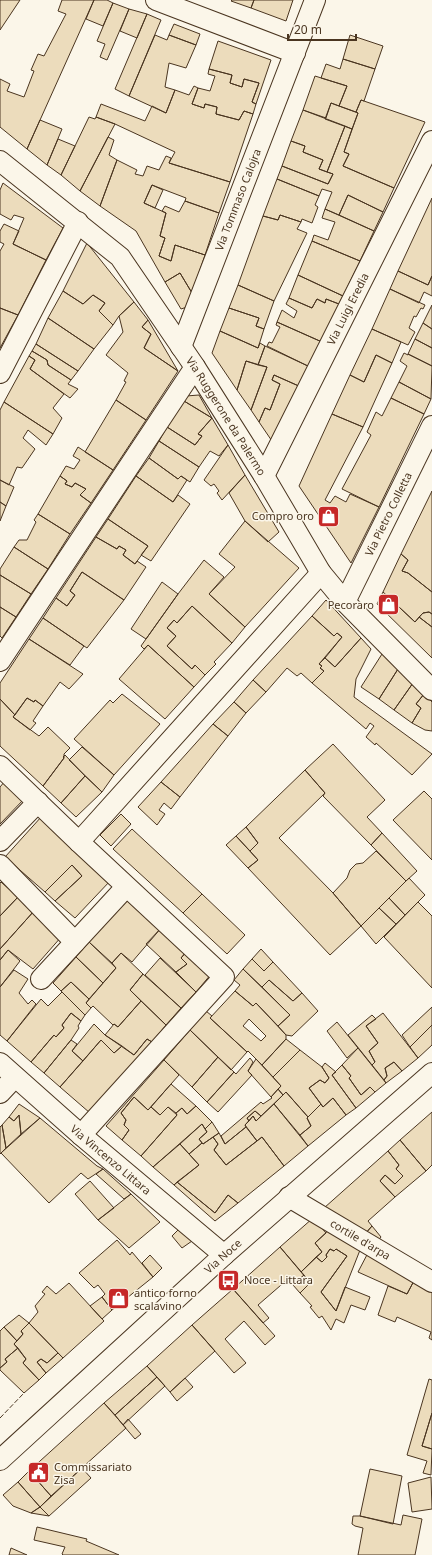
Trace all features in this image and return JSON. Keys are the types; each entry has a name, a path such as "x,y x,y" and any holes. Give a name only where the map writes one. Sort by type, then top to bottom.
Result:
{"street":[{"path":"156,0 295,53"},
{"name":"Via Tommaso Calojra","path":"181,347 315,0"},
{"name":"Via Luigi Eredia","path":"264,476 432,140"},
{"name":"Via Ruggerone da Palermo","path":"0,161 120,257 195,367 264,476 321,573 345,602 430,685"},
{"path":"0,373 78,222"},
{"path":"0,661 195,367"},
{"name":"Via Pietro Colletta","path":"345,602 432,426"},
{"path":"79,842 321,573"},
{"path":"0,766 126,887 224,977 81,1135"},
{"path":"0,841 38,802"},
{"path":"0,865 75,942"},
{"path":"41,979 126,887"},
{"name":"Via Vincenzo Littara","path":"0,1063 81,1135 224,1255"},
{"name":"Via Noce","path":"0,1460 224,1255 432,1073"},
{"path":"0,1093 15,1077"},
{"name":"cortile d'arpa","path":"289,1197 432,1282"}],"building":[{"path":"0,0 20,0 0,30"},
{"path":"62,0 94,0 27,149 0,127 0,79 10,84 7,91 24,97 34,71 31,70 38,54 44,56 66,14 58,11"},
{"path":"94,0 107,0 113,3 103,26 86,19"},
{"path":"254,0 251,8 231,1"},
{"path":"254,0 293,0 286,21 251,8"},
{"path":"113,3 129,9 107,60 100,57 105,44 97,41"},
{"path":"129,9 147,14 137,38 120,31"},
{"path":"147,14 161,20 129,96 115,89"},
{"path":"174,24 200,34 196,45 169,35"},
{"path":"155,35 167,40 169,35 196,45 186,68 169,63 165,87 175,90 166,113 129,96"},
{"path":"350,35 383,46 375,69 343,59"},
{"path":"218,41 271,60 256,104 252,102 259,83 244,79 242,87 230,83 232,75 209,69"},
{"path":"343,59 375,69 364,101 361,100 356,112 339,106 347,86 321,78 326,64 340,69"},
{"path":"209,69 232,75 230,83 242,87 244,79 259,83 252,102 256,104 253,114 244,111 239,120 216,114 217,107 205,104 204,108 192,104 198,88 210,91 215,76 208,74"},
{"path":"315,76 347,86 339,106 331,103 326,118 303,110"},
{"path":"194,86 198,88 192,104 204,108 205,104 217,107 216,114 239,120 244,111 253,114 230,182 169,163 175,152 115,124 96,117 101,104 145,121 152,106 166,113 175,90 189,95"},
{"path":"361,100 425,122 394,188 343,166 349,154 344,152"},
{"path":"331,103 358,113 352,129 325,119"},
{"path":"303,110 345,126 327,172 319,169 323,160 303,152 305,146 291,141"},
{"path":"89,117 95,119 96,117 115,124 80,191 61,175"},
{"path":"40,120 62,129 47,165 27,149"},
{"path":"345,126 352,129 344,152 349,154 343,166 394,188 383,212 348,195 339,215 325,209 332,192 322,189 319,196 277,179 282,166 328,184 333,174 327,172"},
{"path":"108,137 114,140 109,155 117,160 100,206 80,191"},
{"path":"58,139 75,146 61,175 47,165"},
{"path":"291,141 305,146 303,152 323,160 319,169 333,174 328,184 282,166"},
{"path":"166,156 171,158 169,163 230,182 219,213 185,201 186,198 152,185 144,203 166,213 160,236 165,238 159,256 171,261 175,245 205,255 192,293 180,273 165,282 136,231 100,206 117,160 137,170 135,174 143,176 147,166 159,170"},
{"path":"277,179 319,196 315,205 318,207 312,223 302,219 301,222 280,215 278,220 263,216"},
{"path":"3,183 63,228 46,260 13,244 24,218 14,215 11,220 0,214 0,190"},
{"path":"152,185 163,190 155,208 144,203"},
{"path":"348,195 383,212 374,231 339,215"},
{"path":"432,198 432,276 428,285 398,271"},
{"path":"185,201 219,213 205,255 175,245 171,261 159,256 165,238 160,236 166,213 162,211 165,206 179,212"},
{"path":"325,209 374,231 360,261 312,241 314,235 328,240 335,222 322,218"},
{"path":"280,215 301,222 297,229 307,233 274,301 238,285 263,216 278,220"},
{"path":"4,224 19,231 13,244 46,260 18,315 0,308 0,251 4,244 0,242 0,231"},
{"path":"312,241 360,261 343,296 298,275"},
{"path":"87,243 134,302 119,316 113,325 99,311 105,303 93,295 83,304 63,291"},
{"path":"398,271 428,285 432,276 432,296 424,292 419,303 390,289"},
{"path":"180,273 192,293 190,306 181,309 165,282"},
{"path":"298,275 343,296 339,304 326,299 325,303 317,299 312,308 289,298"},
{"path":"238,285 274,301 264,329 256,326 259,318 229,308"},
{"path":"390,289 425,305 423,309 421,308 416,317 414,316 409,328 415,332 408,345 372,329"},
{"path":"63,291 83,304 93,295 105,303 99,311 113,325 94,349 48,318"},
{"path":"289,298 312,308 317,299 325,303 326,299 339,304 322,342 277,322 282,310 294,318 297,311 286,304"},
{"path":"134,302 148,320 142,327 151,334 144,348 178,371 146,420 116,400 126,382 124,381 128,373 106,355 123,332 119,316"},
{"path":"432,305 432,329 423,323"},
{"path":"0,308 18,315 0,348"},
{"path":"229,308 259,318 256,326 264,329 258,348 220,331"},
{"path":"48,318 94,349 78,371 36,344"},
{"path":"148,320 178,371 144,348 151,334 142,327"},
{"path":"277,322 322,342 310,367 267,346 269,342 272,343 280,327 276,325"},
{"path":"423,323 432,329 432,348 415,339"},
{"path":"372,329 401,342 392,363 376,355 364,382 350,375"},
{"path":"220,331 258,348 260,343 265,346 258,365 246,361 237,390 212,353"},
{"path":"415,339 432,348 432,366 408,354"},
{"path":"36,344 78,371 71,380 48,365 47,360 32,351"},
{"path":"265,346 310,367 301,387 274,375 272,380 280,384 270,410 265,408 259,422 251,410 267,367 258,365"},
{"path":"32,351 47,360 48,365 71,380 68,384 78,389 70,398 30,369 35,360 29,356"},
{"path":"404,353 432,366 431,399 399,382 407,366 400,361"},
{"path":"376,355 392,363 363,427 332,414 350,375 364,382"},
{"path":"29,356 35,360 30,369 64,394 53,408 62,418 53,434 4,402"},
{"path":"246,361 267,367 251,410 237,390"},
{"path":"274,375 301,387 274,444 259,422 265,408 270,410 280,384 272,380"},
{"path":"399,382 431,399 424,414 391,398"},
{"path":"199,395 212,418 184,401 186,396"},
{"path":"391,398 424,414 379,507 342,489 371,435 367,432 376,412 382,416"},
{"path":"116,400 146,420 113,470 85,452"},
{"path":"184,401 212,418 198,434 202,436 195,445 167,427"},
{"path":"4,402 53,434 46,445 28,430 23,438 35,449 22,468 17,467 9,485 0,480 0,410"},
{"path":"332,414 363,427 325,500 330,503 335,496 346,502 350,494 379,507 351,563 299,486"},
{"path":"212,418 228,445 219,456 210,451 199,467 159,441 167,427 195,445 202,436 198,434"},
{"path":"159,441 199,467 190,482 181,476 178,479 149,458"},
{"path":"228,445 245,475 222,500 217,493 219,491 214,484 211,486 204,480"},
{"path":"78,447 113,470 91,503 80,495 86,489 75,483 72,487 65,484 67,481 60,476 66,466 74,469 80,460 73,456"},
{"path":"149,458 178,479 181,476 187,480 173,502 136,476"},
{"path":"245,475 279,532 268,542 245,521 229,493"},
{"path":"60,476 67,481 65,484 72,487 75,483 86,489 80,495 91,503 70,534 38,514"},
{"path":"136,476 173,502 178,495 190,504 151,561 141,555 148,546 108,519"},
{"path":"0,480 14,487 6,506 0,502"},
{"path":"432,491 432,592 408,573 402,571 408,560 401,554"},
{"path":"0,502 6,506 0,521"},
{"path":"38,514 70,534 48,569 14,547 19,540 27,540 36,522 34,520"},
{"path":"108,519 148,546 135,564 123,555 126,550 119,546 117,549 96,537"},
{"path":"245,521 299,568 245,627 209,594 235,567 219,554"},
{"path":"96,537 117,549 119,546 126,550 123,555 135,564 137,561 146,567 124,600 82,572 70,591 75,595 67,606 56,598"},
{"path":"14,547 48,569 31,594 0,575 0,569"},
{"path":"401,554 408,560 402,571 408,573 432,592 432,614 429,612 423,613 415,622 383,592"},
{"path":"204,560 224,577 209,594 245,627 232,643 192,606 177,623 174,620 167,628 176,636 167,646 192,669 195,665 205,675 194,687 148,645 144,649 141,646"},
{"path":"82,572 124,600 87,648 43,618 56,598 67,606 75,595 70,591"},
{"path":"0,575 31,594 16,617 0,607"},
{"path":"162,582 178,594 146,639 131,629"},
{"path":"383,592 415,622 419,617 432,627 432,658 377,604"},
{"path":"326,600 361,638 335,667 325,658 342,637 337,633 334,636 312,616"},
{"path":"192,606 232,643 214,662 216,664 205,675 195,665 192,669 167,646 176,636 167,628 174,620 177,623"},
{"path":"0,607 16,617 2,638 0,636"},
{"path":"429,612 432,614 432,627 419,617 423,613"},
{"path":"312,616 334,636 337,633 342,637 319,664 322,666 320,668 324,671 312,683 301,673 297,676 287,668 266,692 253,680"},
{"path":"43,618 84,646 70,665 29,639"},
{"path":"361,638 371,649 356,679 354,697 432,754 412,775 376,743 375,745 366,737 374,726 370,723 366,729 312,683 324,671 320,668 322,666 319,664 325,658 335,667"},
{"path":"29,639 83,674 69,689 60,682 43,706 35,700 34,702 27,698 15,715 0,699 0,683"},
{"path":"148,645 194,687 165,719 119,679"},
{"path":"382,654 398,669 379,699 361,687"},
{"path":"398,669 413,683 394,710 379,699"},
{"path":"253,680 266,692 246,713 234,702"},
{"path":"413,683 424,694 416,704 421,708 412,723 394,710"},
{"path":"122,694 160,724 114,775 74,739 110,700 113,703"},
{"path":"424,694 432,702 432,731 425,730 412,723 421,708 416,704"},
{"path":"27,698 34,702 35,700 43,706 33,721 36,723 30,730 13,717"},
{"path":"0,699 15,715 13,717 39,736 48,727 70,748 64,754 64,758 43,786 0,746"},
{"path":"234,702 246,713 228,736 213,724"},
{"path":"213,724 228,736 180,797 161,782"},
{"path":"333,744 385,800 367,817 382,833 371,845 323,796 325,793 305,770"},
{"path":"82,747 114,775 102,792 69,760"},
{"path":"65,755 85,776 61,803 43,786"},
{"path":"305,770 325,793 279,838 333,893 361,926 330,955 248,868 258,860 250,851 258,843 246,827"},
{"path":"85,776 102,792 76,817 61,803"},
{"path":"5,781 25,798 0,824 0,787"},
{"path":"161,782 180,797 171,809 164,803 159,810 165,814 157,825 138,807"},
{"path":"424,791 432,799 432,860 393,820"},
{"path":"121,814 131,824 111,846 100,835"},
{"path":"42,816 111,880 75,918 55,901 82,876 72,865 45,892 5,857"},
{"path":"246,827 258,843 250,851 236,836"},
{"path":"132,829 202,894 183,913 113,849"},
{"path":"382,833 417,871 406,881 371,845"},
{"path":"236,836 258,860 248,868 226,845"},
{"path":"376,851 406,881 361,926 333,893 347,878 350,870 356,864 363,863"},
{"path":"72,865 82,876 55,901 45,892"},
{"path":"409,878 425,895 405,915 389,898"},
{"path":"1,882 18,897 0,916 0,883"},
{"path":"202,894 245,935 227,954 183,913"},
{"path":"18,897 34,911 0,949 0,916"},
{"path":"129,897 162,927 132,962 121,953 112,963 89,942"},
{"path":"389,898 405,915 396,924 379,908"},
{"path":"418,902 432,916 432,988 384,937"},
{"path":"379,908 396,924 376,944 361,926"},
{"path":"34,911 62,936 33,969 8,950 0,960 0,949"},
{"path":"162,927 187,951 181,958 187,964 176,972 146,944"},
{"path":"89,942 116,968 103,983 76,957"},
{"path":"261,949 273,962 264,971 252,959"},
{"path":"8,950 20,961 0,987 0,960"},
{"path":"187,951 212,973 196,992 176,972 187,964 181,958"},
{"path":"121,953 143,974 130,990 141,1001 118,1027 114,1024 113,1025 93,1006 91,1008 86,1003 116,968 112,963"},
{"path":"76,957 103,983 89,999 71,982 61,991 53,983"},
{"path":"160,958 196,992 181,1008 145,975"},
{"path":"252,959 264,971 273,962 302,993 293,1001 269,980 262,987 243,969"},
{"path":"243,969 290,1015 278,1026 256,1003 253,1006 235,991 240,985 234,980"},
{"path":"14,970 28,979 19,993 28,1004 32,1000 36,1004 7,1041 0,1035 0,987"},
{"path":"143,974 181,1008 166,1025 130,990"},
{"path":"269,980 293,1001 302,993 318,1011 292,1036 286,1035 278,1026 290,1015 262,987"},
{"path":"71,982 89,999 86,1003 91,1008 85,1015 61,991"},
{"path":"235,991 253,1006 256,1003 286,1035 286,1039 262,1065 210,1018","holes":["249,1019 266,1036 261,1041 243,1026"]},
{"path":"62,992 85,1015 81,1021 71,1013 62,1025 64,1028 56,1037 54,1035 31,1062 7,1041 41,999 48,1006"},
{"path":"141,1001 166,1025 152,1042 147,1039 134,1055 105,1035 114,1024 118,1027"},
{"path":"432,1007 432,1025 410,1047 402,1035"},
{"path":"206,1011 212,1016 210,1018 247,1052 231,1070 190,1030"},
{"path":"71,1013 81,1021 78,1026 79,1028 44,1073 31,1062 54,1035 56,1037 64,1028 62,1025"},
{"path":"383,1013 418,1058 402,1071 394,1062 385,1068 387,1076 384,1080 372,1065 375,1062 369,1051 378,1043 366,1026"},
{"path":"372,1015 376,1019 366,1026 378,1043 369,1051 375,1062 372,1065 348,1035"},
{"path":"337,1022 358,1048 347,1058 327,1031"},
{"path":"94,1024 105,1035 122,1046 114,1053 101,1040 83,1061 72,1051"},
{"path":"432,1025 432,1045 418,1058 410,1047"},
{"path":"190,1030 218,1057 192,1087 164,1060"},
{"path":"147,1039 152,1042 90,1113 60,1087 101,1040 114,1053 122,1046 134,1055"},
{"path":"286,1039 300,1050 273,1077 262,1065"},
{"path":"71,1040 77,1044 72,1051 83,1061 60,1087 44,1073"},
{"path":"358,1048 386,1083 375,1092 370,1087 361,1095 349,1078 351,1076 342,1065"},
{"path":"300,1050 322,1067 329,1078 325,1083 320,1080 309,1088 321,1104 308,1117 286,1092 283,1095 278,1089 281,1086 273,1077"},
{"path":"218,1057 234,1072 207,1102 192,1087"},
{"path":"250,1058 253,1062 248,1071 252,1075 218,1112 207,1102 234,1072 236,1074"},
{"path":"256,1059 281,1086 271,1097 248,1071"},
{"path":"164,1060 179,1075 148,1110 134,1097 121,1113 126,1120 124,1125 129,1130 122,1140 106,1126"},
{"path":"394,1062 402,1071 386,1083 384,1080 387,1076 385,1068"},
{"path":"325,1063 336,1072 332,1075 356,1108 346,1115 333,1098 323,1107 309,1088 320,1080 325,1083 329,1078 322,1067"},
{"path":"342,1065 351,1076 349,1078 361,1095 370,1087 375,1092 356,1108 332,1075"},
{"path":"171,1084 196,1106 187,1114 182,1108 176,1113 168,1107 160,1115 151,1107"},
{"path":"278,1089 283,1095 261,1116 255,1111 247,1118 249,1121 245,1125 246,1127 225,1144 221,1136 261,1102 263,1104 272,1098 271,1097"},
{"path":"286,1092 308,1117 307,1118 311,1126 300,1135 274,1104"},
{"path":"134,1097 148,1110 151,1107 160,1115 168,1107 177,1115 141,1156 122,1140 129,1130 124,1125 126,1120 121,1113"},
{"path":"333,1098 346,1115 308,1146 300,1135 311,1126 307,1118 321,1104 323,1107"},
{"path":"19,1104 40,1118 21,1134 19,1115 14,1121 9,1117"},
{"path":"274,1104 308,1146 284,1166 262,1137 257,1141 245,1125 253,1116 256,1121"},
{"path":"196,1106 212,1122 205,1129 202,1124 153,1167 141,1156 177,1115 176,1113 182,1108 187,1114"},
{"path":"255,1111 261,1116 256,1121 253,1116 249,1121 247,1118"},
{"path":"432,1112 432,1165 426,1171 400,1140"},
{"path":"19,1115 21,1134 6,1148 2,1125 9,1117 14,1121"},
{"path":"40,1118 97,1166 103,1169 88,1179 81,1173 49,1203 1,1153"},
{"path":"212,1122 219,1133 203,1144 199,1139 207,1132 205,1129"},
{"path":"202,1124 207,1132 199,1139 202,1143 189,1154 180,1144"},
{"path":"2,1125 6,1148 0,1154 0,1127"},
{"path":"246,1127 257,1141 226,1165 214,1150 218,1144 213,1137 219,1133 225,1144"},
{"path":"213,1137 218,1144 214,1150 226,1165 262,1137 284,1166 238,1203 228,1195 215,1213 177,1182 199,1165 189,1154 202,1143 203,1144"},
{"path":"400,1140 426,1171 395,1197 380,1181 385,1175 395,1184 403,1176 396,1169 399,1165 388,1151"},
{"path":"180,1144 199,1165 174,1185 153,1167"},
{"path":"388,1151 399,1165 396,1169 403,1176 395,1184 385,1175 380,1181 395,1197 368,1221 372,1226 365,1234 324,1208"},
{"path":"103,1169 131,1194 124,1199 96,1174"},
{"path":"90,1181 114,1208 98,1220 75,1194"},
{"path":"177,1182 215,1213 228,1195 238,1203 215,1221 174,1185"},
{"path":"131,1194 160,1222 129,1248 98,1220"},
{"path":"313,1218 326,1233 315,1243 322,1252 301,1272 280,1247"},
{"path":"333,1226 362,1245 336,1311 321,1292 347,1256 336,1249 334,1251 330,1249 326,1255 327,1257 322,1262 316,1257 322,1252 315,1243"},
{"path":"372,1226 381,1237 377,1242 365,1234"},
{"path":"179,1229 192,1241 182,1248 172,1236"},
{"path":"117,1240 130,1255 132,1252 153,1277 112,1310 102,1297 105,1294 98,1285 94,1288 79,1273"},
{"path":"280,1247 304,1275 293,1285 288,1279 258,1305 269,1318 263,1323 233,1289"},
{"path":"330,1249 334,1251 336,1249 347,1256 321,1292 336,1311 345,1287 370,1297 365,1310 351,1305 344,1323 336,1319 331,1330 322,1316 319,1318 310,1307 312,1306 300,1293 310,1283 301,1272 316,1257 322,1262 327,1257 326,1255"},
{"path":"370,1249 416,1277 407,1294 358,1272"},
{"path":"150,1255 162,1268 153,1277 142,1263"},
{"path":"304,1275 310,1283 300,1293 293,1285"},
{"path":"416,1277 432,1287 432,1340 429,1338 431,1332 397,1317 395,1322 378,1315 388,1286 407,1294"},
{"path":"69,1283 104,1321 63,1358 29,1323 38,1312 35,1306 45,1294 42,1292 47,1286 56,1294"},
{"path":"233,1289 275,1336 265,1345 244,1321 225,1339 246,1363 234,1373 192,1325"},
{"path":"102,1297 112,1310 102,1319 90,1306"},
{"path":"19,1315 29,1323 21,1331 23,1334 17,1341 4,1327"},
{"path":"29,1323 58,1353 47,1363 41,1359 37,1362 46,1373 39,1380 23,1363 26,1359 14,1344 23,1334 21,1331"},
{"path":"192,1325 215,1351 170,1392 147,1366"},
{"path":"4,1327 17,1341 14,1344 18,1348 5,1359 7,1362 0,1368 0,1331"},
{"path":"18,1348 26,1359 23,1363 39,1380 24,1393 0,1370 0,1368 7,1362 5,1359"},
{"path":"58,1353 63,1358 46,1373 37,1362 41,1359 47,1363"},
{"path":"147,1366 157,1377 115,1415 104,1403"},
{"path":"157,1377 165,1386 123,1425 115,1415"},
{"path":"185,1378 193,1387 177,1401 170,1392"},
{"path":"429,1379 432,1380 432,1413 422,1446 432,1449 431,1475 423,1473 427,1461 407,1455"},
{"path":"104,1403 126,1428 51,1496 29,1471"},
{"path":"432,1413 432,1449 422,1446"},
{"path":"128,1419 141,1434 135,1439 123,1425"},
{"path":"82,1468 91,1478 49,1516 40,1507"},
{"path":"370,1469 402,1476 393,1524 360,1516"},
{"path":"29,1471 51,1496 40,1507 18,1482"},
{"path":"431,1477 432,1509 412,1512 408,1483"},
{"path":"18,1482 40,1507 31,1513 13,1506 3,1495"},
{"path":"40,1507 49,1516 31,1513"},
{"path":"403,1515 422,1519 415,1555 358,1555 363,1528 352,1524 353,1516 360,1516 401,1525"},
{"path":"37,1527 87,1539 86,1541 119,1555 63,1555 62,1554 65,1547 34,1540"},
{"path":"11,1548 27,1555 9,1555"}],"fence":[{"path":"0,1418 24,1393"}],"place":[{"name":"Compro oro","path":"329,516"},
{"name":"Pecoraro","path":"389,605"},
{"name":"Noce - Littara","path":"228,1280"},
{"name":"antico forno scalavino","path":"119,1299"},
{"name":"Commissariato Zisa","path":"39,1473"}]}
